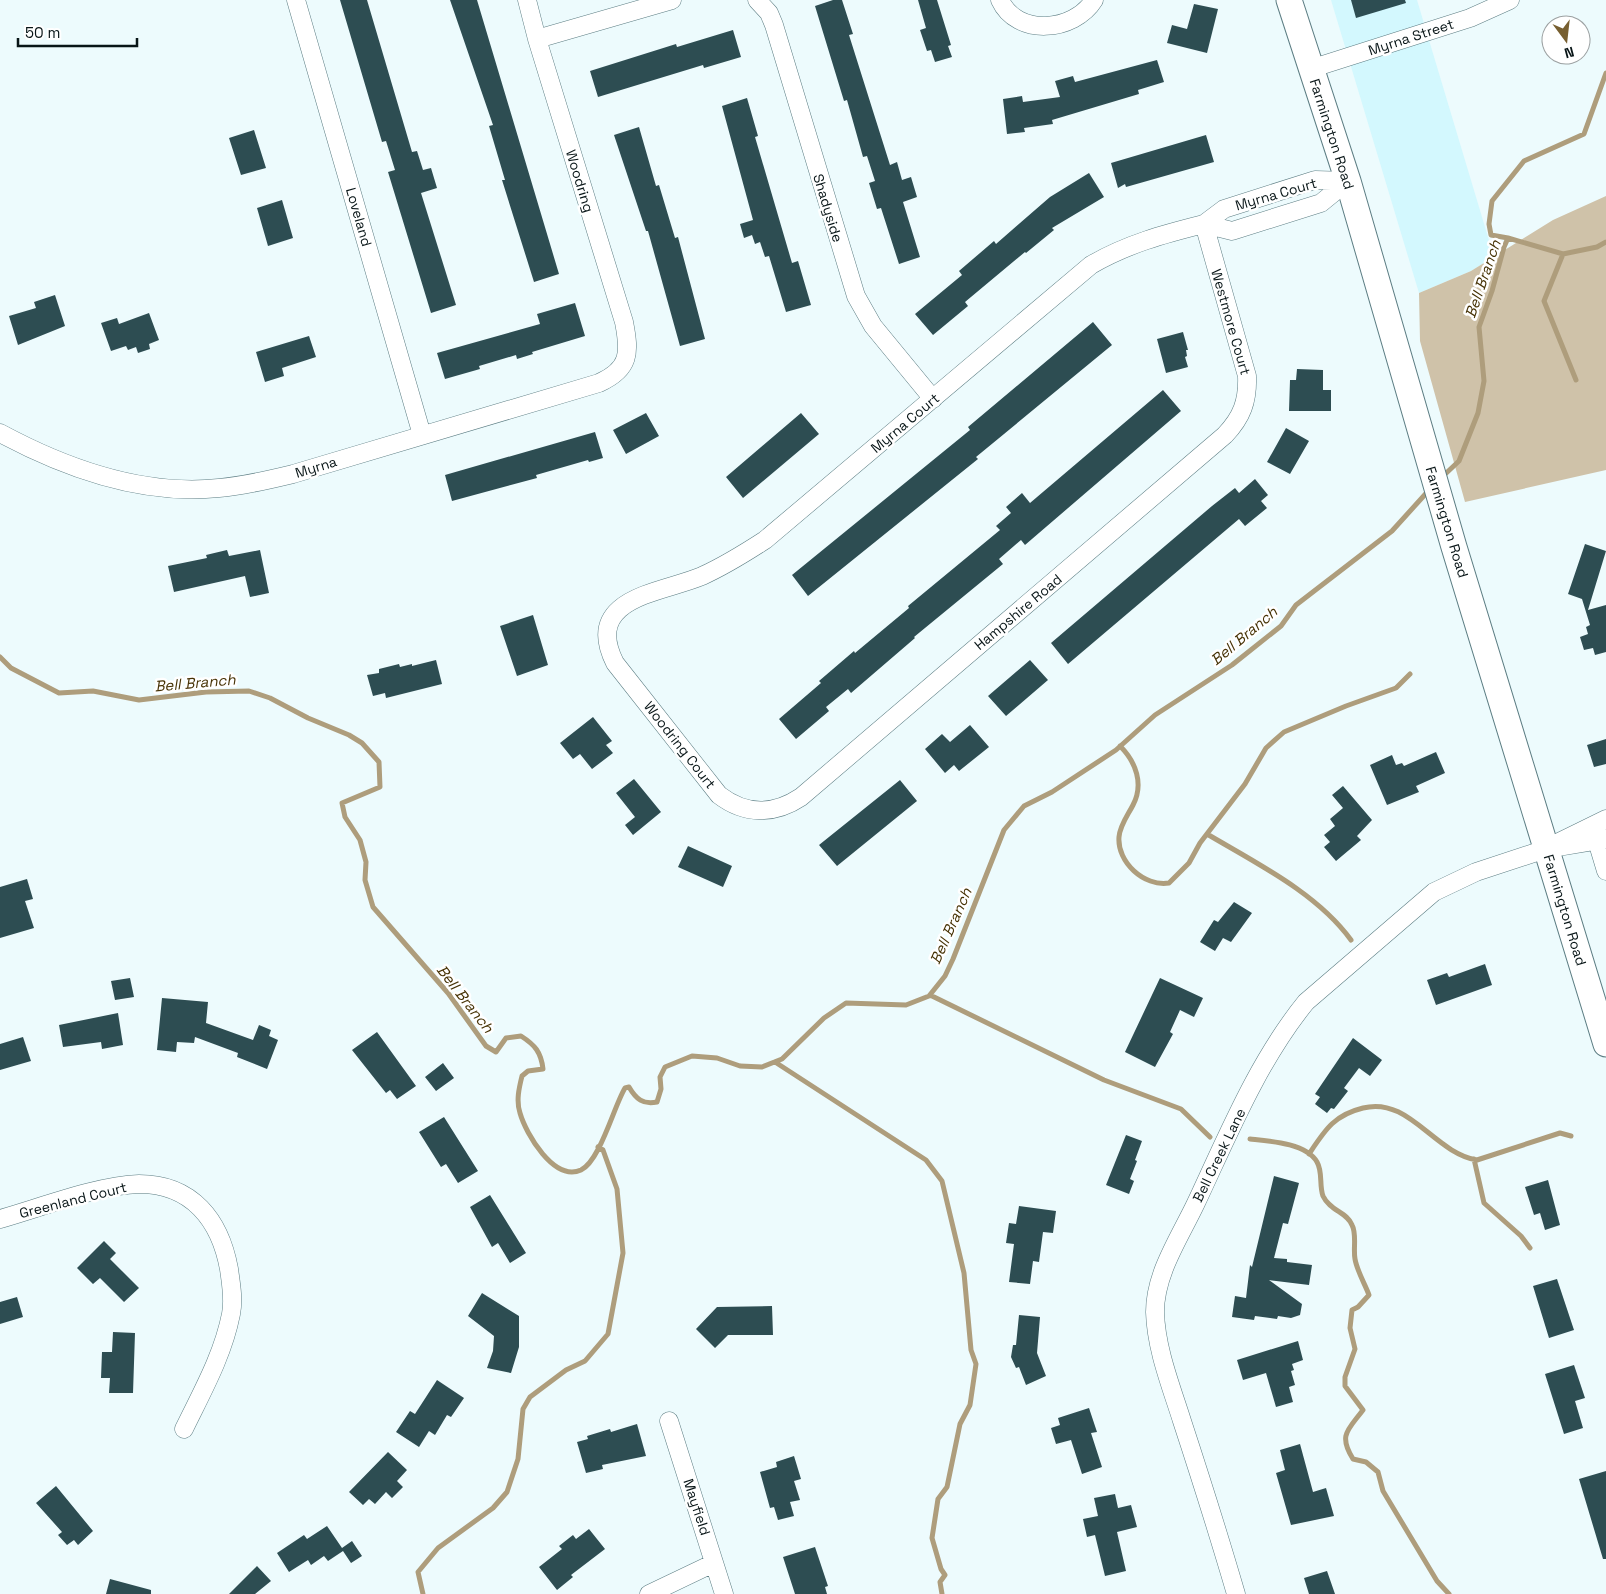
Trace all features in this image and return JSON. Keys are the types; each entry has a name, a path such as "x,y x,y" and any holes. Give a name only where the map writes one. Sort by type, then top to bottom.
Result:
{"main road":[{"name":"Farmington Road","path":"1289,0 1348,181 1454,547 1606,1044"}],"street":[{"name":"Loveland","path":"296,0 422,435"},
{"name":"Woodring","path":"527,0 537,39 624,322 628,341 625,362"},
{"path":"537,39 672,0"},
{"name":"Shadyside","path":"757,0 769,13 774,25 856,296 873,326 932,399"},
{"path":"1000,0 1009,14 1030,26 1044,27 1075,18 1087,10 1094,0"},
{"name":"Myrna Street","path":"1310,69 1470,18 1510,0"},
{"name":"Myrna Court","path":"609,626 618,609 632,599 702,576 738,558 765,540 1091,265 1127,246 1152,237 1204,224 1224,209 1315,180 1348,181"},
{"name":"Myrna Court","path":"1204,224 1232,231 1321,203 1348,181"},
{"name":"Westmore Court","path":"1195,461 1237,422 1242,413 1248,390 1247,376 1204,224"},
{"name":"Myrna","path":"0,433 46,457 77,469 130,482 181,489 252,484 293,474 599,383 614,376 625,362"},
{"name":"Hampshire Road","path":"840,764 1195,461"},
{"name":"Woodring Court","path":"609,626 608,644 615,662 712,786 727,801 751,810 777,809 801,797 840,764"},
{"path":"1546,849 1601,821"},
{"path":"1601,821 1598,832 1606,871"},
{"path":"1546,849 1601,840"},
{"name":"Bell Creek Lane","path":"1236,1594 1168,1379 1157,1332 1157,1292 1168,1260 1259,1074 1290,1022 1306,1002 1434,892 1476,872 1546,849"},
{"name":"Greenland Court","path":"0,1219 104,1190 138,1184 161,1186 182,1193 208,1215 221,1240 228,1262 232,1288 231,1313 217,1361 184,1430"},
{"name":"Mayfield","path":"669,1421 724,1594"},
{"path":"649,1594 714,1564"}],"shaded area":[{"path":"1331,0 1417,0 1494,257 1471,271 1419,293"},
{"path":"1606,196 1606,470 1465,502 1420,341 1419,293 1471,271 1553,220"}],"building":[{"path":"340,0 367,0 412,152 417,151 423,170 431,168 437,188 421,193 456,305 431,313 388,172 395,170 386,141 382,142"},
{"path":"450,0 477,0 559,274 534,282 502,180 505,180 489,126 493,125"},
{"path":"833,0 842,0 853,34 849,35 890,165 897,162 902,180 911,177 917,197 903,202 920,257 899,264 881,208 877,209 869,183 875,181 867,156 863,157 847,100 844,101 815,6"},
{"path":"918,0 937,0 951,45 948,46 952,57 935,62 931,50 927,51 920,30 926,28"},
{"path":"1351,0 1405,0 1406,3 1356,18"},
{"path":"1194,4 1218,9 1207,53 1167,43 1172,25 1187,29"},
{"path":"733,30 741,57 704,68 703,65 598,97 590,71 676,44 677,47"},
{"path":"1157,60 1164,82 1138,90 1139,94 1052,120 1053,124 1024,128 1025,132 1007,134 1003,99 1022,96 1023,102 1060,97 1055,81 1073,76 1075,82"},
{"path":"747,98 758,136 755,137 792,263 798,261 811,305 786,312 769,256 765,257 760,242 755,244 752,235 744,238 740,224 753,220 722,106"},
{"path":"639,127 656,186 659,185 675,238 678,237 705,339 680,346 648,231 646,231 614,135"},
{"path":"254,130 266,168 241,175 229,138"},
{"path":"1206,135 1214,162 1126,187 1125,184 1118,188 1111,163"},
{"path":"1089,173 1104,197 1052,228 1054,230 965,302 968,306 933,335 915,314 962,275 959,271 994,241 996,244 1050,197"},
{"path":"282,200 293,238 268,246 257,208"},
{"path":"55,295 65,326 18,345 9,316 36,308 34,302"},
{"path":"575,303 585,336 532,352 533,354 517,359 516,355 479,366 480,369 445,379 437,353 540,324 537,314"},
{"path":"149,313 159,340 149,344 150,349 138,353 136,347 128,350 126,346 111,351 101,323 117,318 119,324"},
{"path":"1093,322 1112,345 976,457 978,459 808,596 792,575 970,430 968,427"},
{"path":"1183,332 1188,350 1186,350 1187,356 1185,357 1188,367 1166,373 1157,339"},
{"path":"309,336 316,357 282,368 284,376 265,382 256,352"},
{"path":"1297,369 1323,370 1323,390 1331,390 1331,411 1289,411 1290,380 1296,380"},
{"path":"1163,390 1181,411 1025,545 1021,540 999,559 1003,564 914,637 851,693 848,689 826,707 829,711 796,739 779,719 821,683 819,681 854,651 855,653 909,608 908,606 1000,530 996,526 1011,513 1006,507 1022,493 1030,503"},
{"path":"646,413 659,436 626,454 613,430"},
{"path":"801,413 819,434 743,498 726,477"},
{"path":"1286,428 1309,441 1290,474 1267,462"},
{"path":"595,432 603,458 589,462 588,460 536,475 537,478 452,501 445,475"},
{"path":"1255,479 1268,495 1261,501 1267,508 1245,526 1239,519 1068,664 1051,643 1212,506 1235,488 1239,493"},
{"path":"1585,544 1606,551 1588,610 1606,605 1606,652 1595,655 1593,648 1584,650 1580,637 1588,634 1586,627 1590,625 1582,599 1568,594"},
{"path":"227,550 229,556 260,550 269,593 250,597 245,576 174,592 168,566 207,558 206,555"},
{"path":"533,615 548,665 517,676 500,626"},
{"path":"436,660 442,684 386,698 385,693 373,696 367,675 379,673 379,669 399,664 400,667 412,664 412,666"},
{"path":"1030,660 1048,680 1006,716 988,696"},
{"path":"593,717 612,741 606,745 613,753 592,769 580,754 573,759 560,743"},
{"path":"970,725 989,747 959,771 954,765 945,773 925,749 942,734 950,742"},
{"path":"1606,739 1606,764 1594,767 1587,745"},
{"path":"1436,752 1445,773 1416,786 1419,792 1387,805 1370,765 1392,755 1396,765 1402,763 1404,766"},
{"path":"634,779 661,812 633,835 625,825 635,817 616,793"},
{"path":"900,780 917,801 837,866 819,845"},
{"path":"1343,786 1372,820 1357,836 1361,840 1336,861 1324,847 1330,842 1324,835 1335,826 1330,819 1343,808 1332,795"},
{"path":"688,846 732,866 723,887 678,867"},
{"path":"27,879 33,899 25,901 34,928 0,938 0,887"},
{"path":"1234,902 1252,913 1231,942 1223,938 1215,951 1200,942 1214,920 1218,922"},
{"path":"1485,964 1492,985 1436,1005 1427,980 1447,973 1449,977"},
{"path":"130,978 134,997 115,1000 111,981"},
{"path":"1160,978 1203,998 1194,1017 1180,1010 1170,1032 1173,1034 1155,1067 1125,1052"},
{"path":"162,998 208,1002 206,1023 253,1040 259,1025 271,1030 269,1036 278,1040 267,1069 237,1057 238,1053 195,1037 194,1043 177,1042 176,1052 157,1050"},
{"path":"118,1013 123,1045 102,1049 101,1042 63,1047 59,1025"},
{"path":"377,1032 416,1086 397,1099 390,1090 386,1093 352,1050"},
{"path":"23,1037 31,1061 0,1070 0,1044"},
{"path":"1353,1038 1382,1060 1370,1076 1359,1068 1344,1088 1348,1091 1334,1109 1331,1108 1327,1113 1315,1104 1320,1097 1315,1094"},
{"path":"443,1063 454,1078 436,1091 425,1077"},
{"path":"444,1117 478,1171 458,1183 446,1164 441,1167 419,1132"},
{"path":"1126,1135 1142,1141 1130,1179 1134,1181 1129,1194 1106,1185"},
{"path":"1274,1176 1299,1183 1288,1224 1283,1223 1274,1258 1287,1259 1287,1262 1312,1265 1309,1285 1269,1280 1302,1304 1300,1315 1291,1318 1278,1316 1277,1319 1255,1316 1254,1320 1232,1317 1235,1296 1246,1298 1250,1265 1252,1267"},
{"path":"1548,1180 1560,1225 1545,1230 1540,1213 1534,1215 1525,1187"},
{"path":"490,1195 526,1253 510,1263 498,1243 492,1247 470,1207"},
{"path":"1019,1206 1056,1211 1053,1233 1043,1232 1039,1262 1033,1261 1030,1284 1009,1282 1014,1244 1006,1243 1009,1223 1016,1224"},
{"path":"104,1241 116,1253 110,1259 139,1288 124,1302 100,1278 93,1284 77,1268"},
{"path":"1557,1279 1574,1330 1549,1338 1533,1286"},
{"path":"482,1293 519,1316 519,1347 511,1373 487,1368 493,1351 494,1336 468,1316"},
{"path":"17,1297 23,1317 0,1324 0,1302"},
{"path":"772,1306 773,1335 728,1335 715,1348 696,1329 717,1307"},
{"path":"1019,1315 1040,1317 1037,1353 1046,1376 1026,1385 1019,1367 1016,1368 1011,1357 1013,1345 1016,1345"},
{"path":"113,1332 135,1333 133,1393 109,1393 110,1378 101,1378 102,1352 112,1352"},
{"path":"1298,1341 1303,1360 1292,1364 1294,1370 1291,1371 1295,1385 1289,1387 1293,1402 1276,1407 1266,1373 1243,1380 1237,1360"},
{"path":"1574,1365 1585,1398 1575,1401 1583,1428 1564,1434 1545,1374"},
{"path":"437,1380 464,1398 451,1417 447,1415 435,1435 429,1431 419,1447 396,1432 410,1411 415,1414"},
{"path":"1089,1408 1097,1432 1091,1433 1102,1467 1082,1474 1071,1440 1056,1444 1051,1428 1060,1425 1058,1418"},
{"path":"637,1424 646,1456 602,1465 603,1469 586,1473 577,1442 588,1439 587,1436 610,1429 611,1432"},
{"path":"1300,1444 1313,1492 1326,1488 1334,1516 1291,1525 1276,1473 1285,1470 1280,1450"},
{"path":"388,1452 407,1470 397,1481 403,1487 392,1498 386,1492 375,1504 369,1499 363,1505 349,1492"},
{"path":"794,1456 801,1479 794,1481 800,1500 790,1502 794,1516 778,1520 774,1507 770,1508 760,1472 777,1467 776,1462"},
{"path":"1606,1471 1606,1559 1603,1559 1579,1479"},
{"path":"56,1486 93,1531 78,1545 74,1540 67,1545 58,1535 62,1532 36,1503"},
{"path":"1115,1494 1118,1508 1131,1505 1137,1527 1117,1532 1126,1571 1105,1576 1095,1535 1087,1537 1083,1519 1098,1516 1094,1498"},
{"path":"327,1526 342,1548 352,1541 362,1556 351,1563 343,1551 328,1561 324,1556 311,1565 308,1560 289,1572 277,1553 304,1535 307,1539"},
{"path":"589,1529 605,1549 571,1575 573,1577 557,1590 539,1567 562,1549 559,1546 573,1535 576,1539"},
{"path":"815,1547 828,1586 825,1587 827,1594 795,1594 783,1557"},
{"path":"257,1566 271,1581 255,1594 229,1594"},
{"path":"1327,1571 1335,1594 1309,1594 1304,1578"},
{"path":"110,1579 151,1590 151,1594 106,1594"}],"waterway":[{"path":"1606,73 1584,134 1524,161 1492,201 1489,224 1491,235 1563,254 1597,247 1606,242"},
{"name":"Bell Branch","path":"1441,478 1459,461 1478,413 1484,381 1479,327 1508,238"},
{"path":"1563,254 1544,301 1576,380"},
{"name":"Bell Branch","path":"0,657 11,668 59,693 93,691 139,700 206,692 249,691 270,698 362,743 379,762 380,787 342,803 345,817 360,840 366,862 365,880 373,907 448,993 486,1046 496,1052 506,1038 521,1036 536,1050 541,1058 543,1069 528,1071 522,1076 518,1099 520,1113 528,1132 543,1154 551,1163 571,1172 581,1170 588,1165 594,1156 625,1088 629,1087 634,1095 644,1102 657,1102 661,1089 660,1077 665,1067 692,1056 717,1058 740,1066 762,1067 782,1059 824,1018 846,1003 906,1005 929,996 945,976 953,959 1004,830 1024,806 1052,792 1116,750 1155,715 1232,665 1281,626 1296,605 1392,531 1430,489"},
{"path":"1120,746 1134,766 1138,781 1136,797 1119,837 1122,855 1127,864 1142,877 1150,881 1169,883 1189,863 1200,843 1245,784 1266,748 1284,732 1346,706 1396,688 1410,674"},
{"path":"1207,834 1285,880 1303,893 1337,923 1351,940"},
{"path":"930,995 1104,1080 1181,1109 1210,1137"},
{"path":"775,1062 926,1160 942,1181 964,1273 971,1350 976,1364 970,1405 960,1424 947,1487 938,1499 932,1538 941,1569 945,1575 940,1582 942,1594"},
{"path":"1309,1154 1325,1131 1337,1119 1363,1108 1379,1107 1394,1110 1408,1117 1448,1147 1462,1155 1477,1160 1560,1133 1571,1136"},
{"path":"1250,1139 1286,1144 1305,1151 1312,1156 1319,1166 1323,1196 1352,1225 1356,1264 1369,1295 1358,1307 1352,1310 1350,1328 1355,1349 1345,1377 1345,1386 1363,1410 1349,1428 1346,1444 1353,1459 1366,1462 1378,1472 1383,1491 1437,1581 1449,1594"},
{"path":"423,1594 418,1572 438,1548 493,1508 507,1492 518,1459 523,1409 530,1397 566,1370 585,1361 608,1334 623,1253 617,1189 603,1150 598,1147"},
{"path":"1474,1159 1484,1203 1521,1236 1530,1248"}]}
